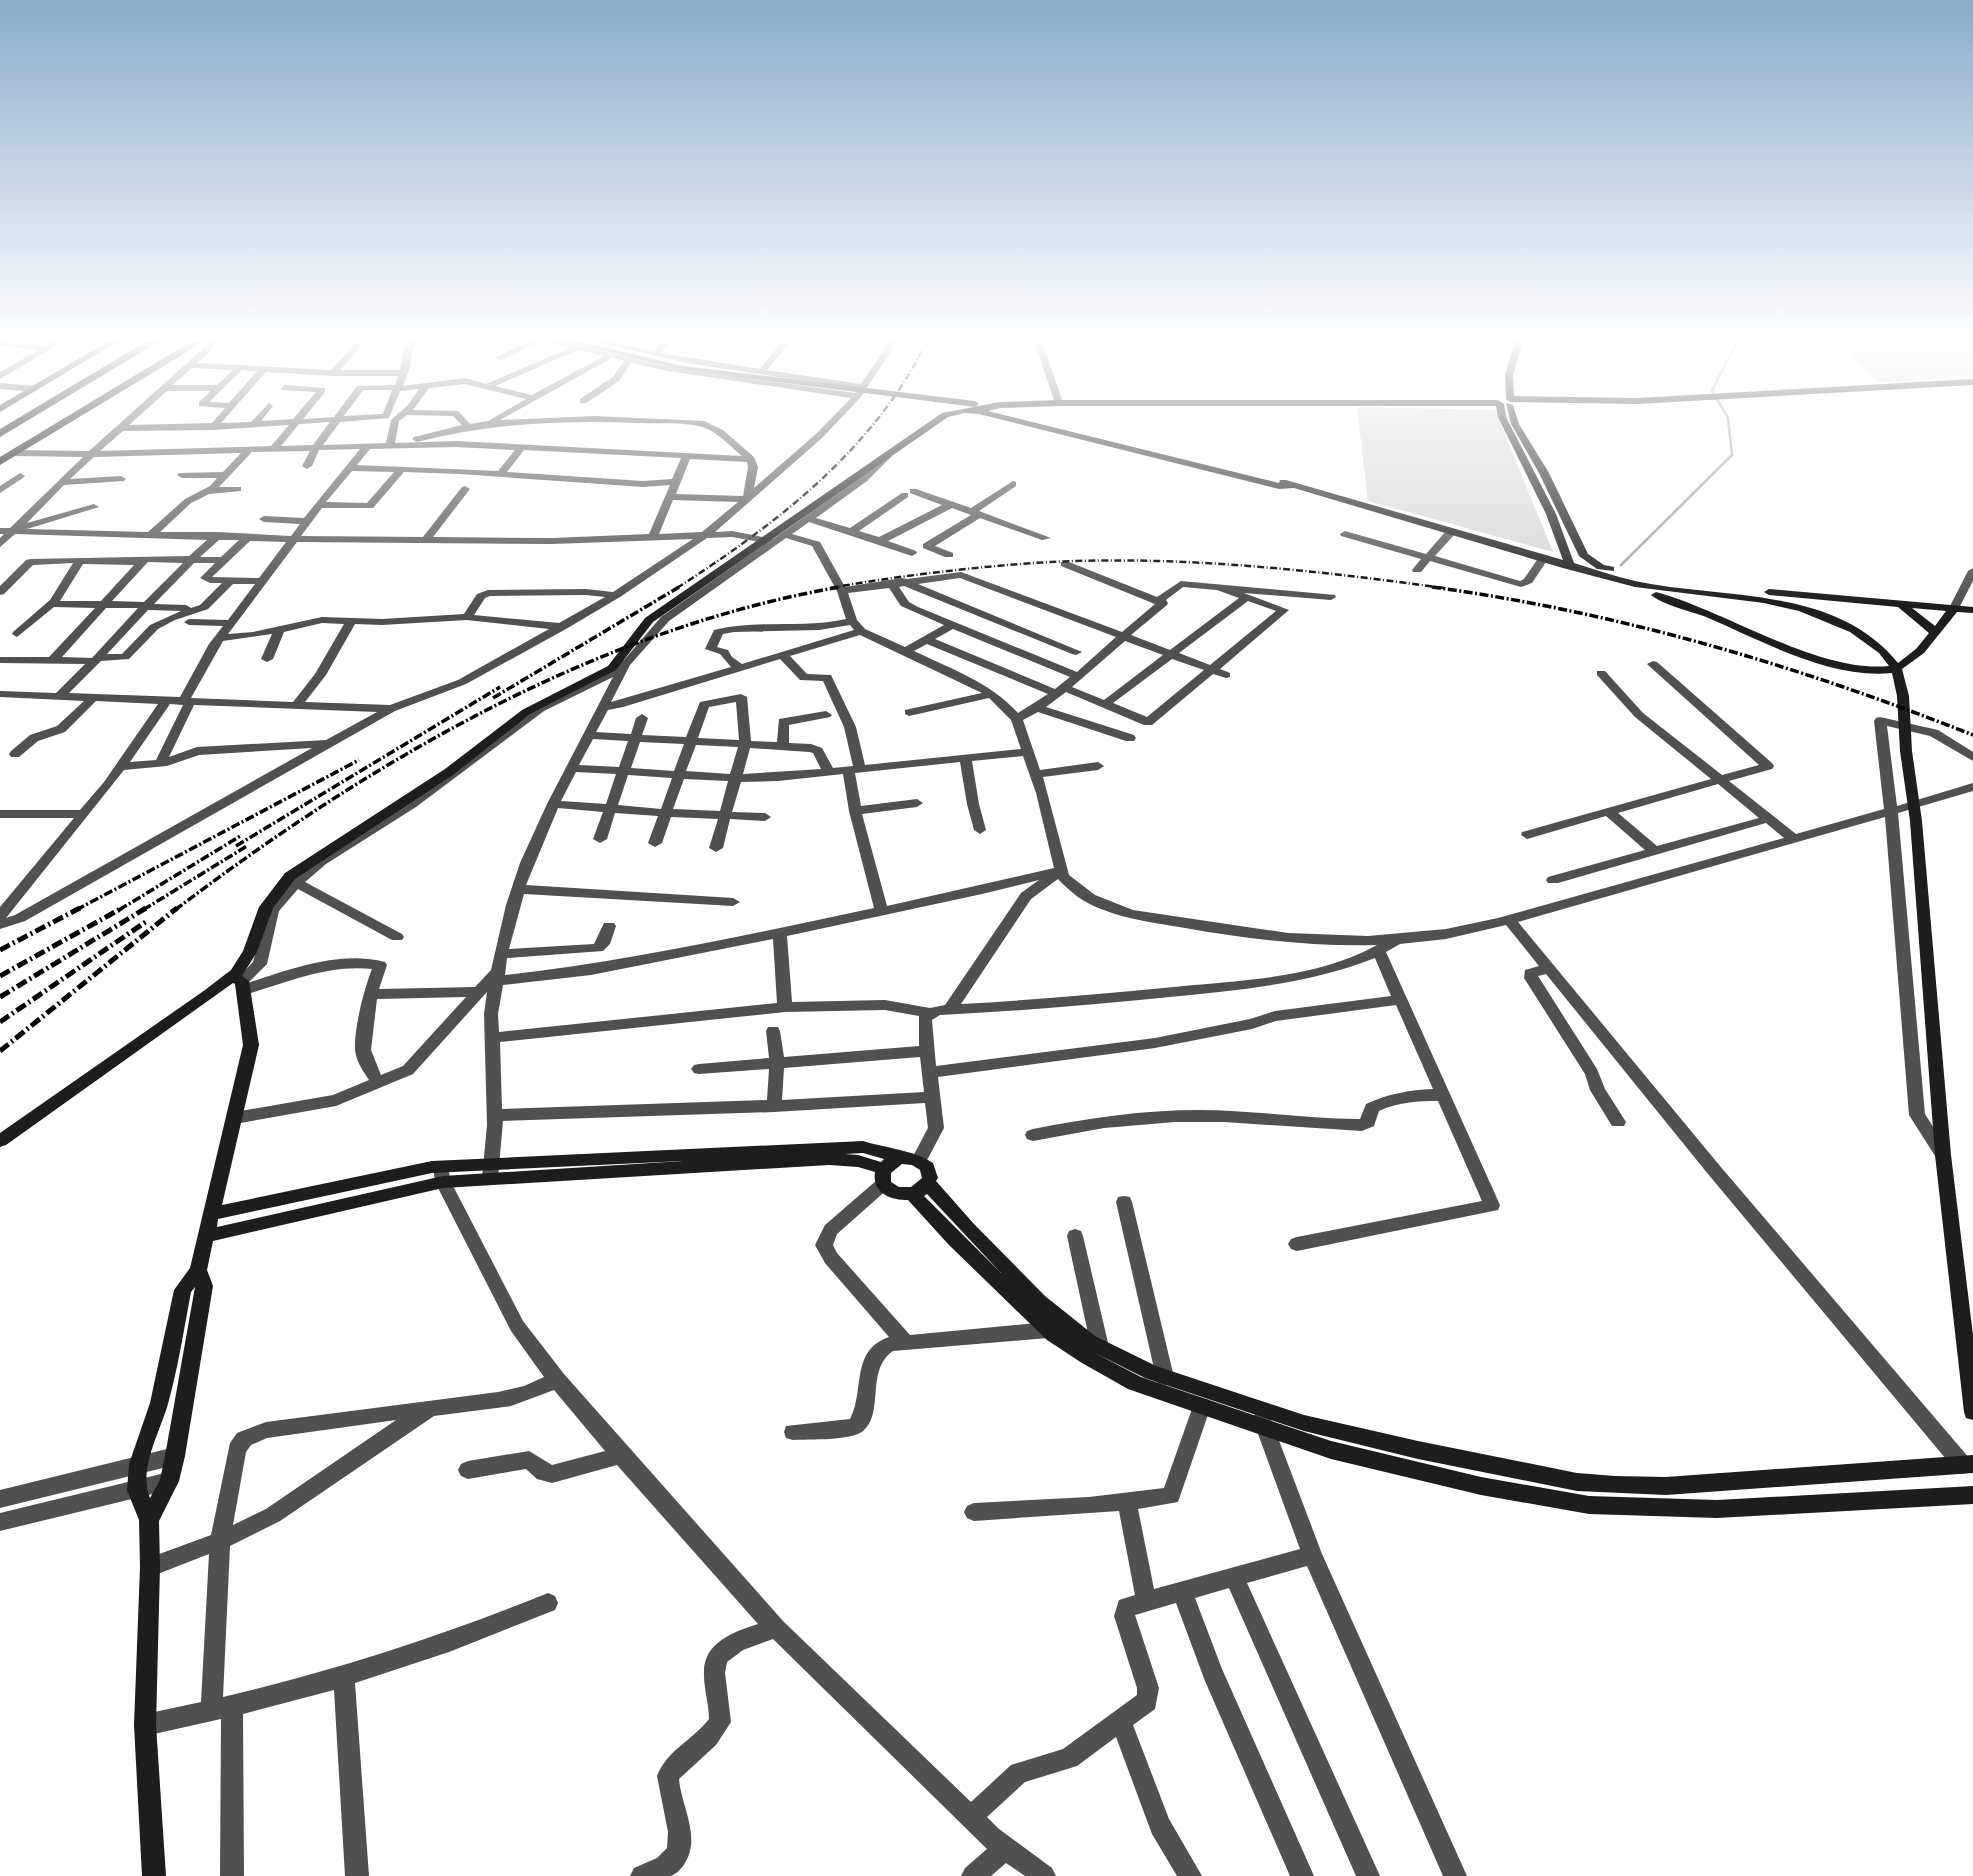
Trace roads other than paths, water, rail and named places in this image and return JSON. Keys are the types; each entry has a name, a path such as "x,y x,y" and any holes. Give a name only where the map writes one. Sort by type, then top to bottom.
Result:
{"main road":[{"path":"0,462 55,429"}],"street":[{"path":"0,544 118,429"},
{"path":"274,449 291,429"},
{"path":"307,466 316,448 332,429"},
{"path":"390,445 393,429"},
{"path":"403,445 422,437 465,429"},
{"path":"713,429 751,459 753,467 747,499"},
{"path":"0,923 20,918 391,709 462,682 615,595 705,534 826,429"},
{"path":"154,1876 145,1725 149,1520 137,1490 139,1464 159,1404 183,1290 198,1270 235,1118 251,1045 238,980 265,907 290,876 449,772 526,712 612,668 621,660 634,637 649,620 926,429"},
{"path":"1049,429 1279,486 1290,486 1544,558"},
{"path":"1081,429 1284,482 1290,486"},
{"path":"1507,429 1551,514 1568,564 1620,585 1681,602 1814,656 1855,669 1894,669 1918,651 1954,608 1973,571"},
{"path":"1518,429 1584,556 1605,572 1642,584 1764,600 1802,608 1854,630 1883,651 1896,667 1903,696 1906,751 1916,821 1943,1155 1973,1412"},
{"path":"15,453 90,454 403,445 751,459"},
{"path":"160,763 220,638 319,505 368,446"},
{"path":"500,474 521,448"},
{"path":"1517,449 1530,449"},
{"path":"152,534 188,501 209,491 249,450"},
{"path":"653,537 687,456"},
{"path":"490,1170 495,1115 491,1014 499,968 519,889 553,804 601,707 628,662 665,619 864,479 887,456"},
{"path":"350,468 500,474 643,484 676,482"},
{"path":"319,505 370,506 402,469"},
{"path":"182,475 225,475"},
{"path":"0,490 20,476"},
{"path":"61,482 121,479"},
{"path":"949,555 927,546 1013,484"},
{"path":"209,491 238,489"},
{"path":"425,541 464,489"},
{"path":"852,532 909,493 957,506 1046,538"},
{"path":"1324,495 1450,533 1605,572 1676,582 1973,610"},
{"path":"671,497 747,499"},
{"path":"879,541 947,506 957,506"},
{"path":"0,531 93,507"},
{"path":"807,518 912,552"},
{"path":"264,519 309,521"},
{"path":"16,529 425,541 552,541 705,534 779,538 816,544 842,591 857,626"},
{"path":"1417,570 1450,533"},
{"path":"1345,534 1521,584 1528,581 1544,558"},
{"path":"58,697 98,660 191,560 218,535"},
{"path":"248,537 205,578 263,581"},
{"path":"52,661 145,559 223,560"},
{"path":"0,592 28,563 80,560 142,562"},
{"path":"17,634 52,603 80,560"},
{"path":"1017,719 1038,708 1105,655 1123,635 1163,603 1065,564"},
{"path":"842,591 961,575 1226,675"},
{"path":"0,660 123,658 159,623 200,608 229,581"},
{"path":"896,582 905,604 1077,676"},
{"path":"896,582 1076,652"},
{"path":"1158,601 1181,584 1331,597"},
{"path":"928,640 1148,722 1284,610 1218,587"},
{"path":"467,617 481,596 488,593 577,592 615,595"},
{"path":"1105,704 1247,597"},
{"path":"52,603 200,608"},
{"path":"1901,604 1935,632"},
{"path":"220,638 322,620 467,617 562,626"},
{"path":"296,706 320,675 351,621"},
{"path":"188,622 231,624"},
{"path":"904,652 952,625"},
{"path":"601,707 619,705 782,655 857,626"},
{"path":"740,668 728,659 724,652 711,649 718,632 746,628 857,626 992,694 1017,719 1036,774 1063,877 1077,892 1096,904 1119,911 1243,934 1395,940 1473,928 1795,840 1973,787"},
{"path":"267,659 280,628"},
{"path":"782,655 804,678 827,677 844,709 855,771 855,811 882,911"},
{"path":"0,1141 260,964 272,909 321,861 442,783 540,709 604,678 628,662"},
{"path":"1527,835 1768,766 1653,664"},
{"path":"1601,673 1639,715 1795,840"},
{"path":"909,712 992,694"},
{"path":"0,695 391,709"},
{"path":"655,844 704,704 741,697 745,744 716,848"},
{"path":"15,754 33,739 61,729 93,698"},
{"path":"0,916 121,767 166,701"},
{"path":"1038,708 1130,738"},
{"path":"783,746 783,722 826,715"},
{"path":"600,839 642,718"},
{"path":"1943,1155 1917,1115 1891,811 1880,721 1934,733 1973,757"},
{"path":"588,735 816,749 829,773"},
{"path":"121,767 160,763 194,752 330,744"},
{"path":"573,768 734,778 855,771 1029,752"},
{"path":"966,759 980,830"},
{"path":"1036,774 1098,766"},
{"path":"855,811 917,803"},
{"path":"553,804 765,817"},
{"path":"1608,811 1654,851"},
{"path":"0,814 84,814"},
{"path":"1553,880 1768,819"},
{"path":"499,968 591,970 882,911 1061,870"},
{"path":"950,1009 1026,895 1061,870"},
{"path":"296,883 397,937"},
{"path":"519,889 733,902"},
{"path":"0,916 20,918"},
{"path":"1508,919 1968,1465"},
{"path":"235,1118 336,1101 413,1067 499,968 598,948 603,944 609,926"},
{"path":"780,932 785,1007"},
{"path":"492,1038 785,1007 885,1005 930,1013 950,1009 1063,1003 1279,981 1356,961 1379,952 1395,940"},
{"path":"1297,1244 1490,1207 1492,1203 1379,952"},
{"path":"238,980 378,964 380,968 370,994 363,1050 367,1064 377,1081"},
{"path":"1548,969 1531,973 1531,978 1592,1073 1598,1090 1618,1122"},
{"path":"370,994 479,992"},
{"path":"930,1072 1156,1043 1252,1024 1275,1016 1399,1000"},
{"path":"919,1160 936,1128 925,1019 930,1013"},
{"path":"773,1031 777,1063 774,1106"},
{"path":"699,1069 928,1051"},
{"path":"1032,1135 1075,1126 1146,1117 1222,1116 1362,1125 1368,1122 1371,1108 1385,1102 1417,1095 1442,1095"},
{"path":"495,1115 774,1106 933,1097"},
{"path":"212,1214 380,1176 863,1147 900,1158 919,1160 930,1172 920,1188"},
{"path":"900,1158 831,1230 824,1245 831,1258 905,1342"},
{"path":"490,1170 829,1159 859,1161 884,1177 892,1192 920,1188 968,1229 1039,1301 1088,1341 1165,1377 1255,1407 1304,1423 1418,1450 1594,1483 1666,1486 1968,1465"},
{"path":"206,1236 442,1174"},
{"path":"442,1174 517,1326 557,1380 621,1455 776,1628 991,1837 1044,1876"},
{"path":"920,1188 955,1240 1048,1330 1088,1358 1135,1383 1331,1450 1480,1486 1595,1506 1717,1509 1973,1495"},
{"path":"1124,1202 1165,1377"},
{"path":"1075,1236 1100,1347"},
{"path":"149,1520 169,1481 175,1456 204,1286 198,1270"},
{"path":"793,1433 850,1428 858,1424 862,1417 876,1352 890,1344 1048,1330"},
{"path":"232,1876 221,1709 220,1541 237,1449 244,1440 266,1430 514,1399 557,1380"},
{"path":"974,1511 1127,1503 1171,1496 1202,1406"},
{"path":"1255,1407 1312,1555 1455,1876"},
{"path":"150,1567 220,1541 273,1515 430,1408"},
{"path":"468,1470 529,1460 544,1473 552,1474 621,1455"},
{"path":"0,1499 175,1456"},
{"path":"0,1522 169,1481"},
{"path":"1594,1483 1595,1506"},
{"path":"1127,1503 1146,1600"},
{"path":"971,1817 1019,1773 1069,1758 1121,1722 1149,1697 1124,1612 1129,1605 1312,1555"},
{"path":"1234,1577 1367,1876"},
{"path":"1182,1591 1213,1673 1302,1876"},
{"path":"145,1725 344,1678 485,1630 548,1603"},
{"path":"656,1873 670,1863 680,1848 668,1776 680,1760 710,1736 720,1722 713,1670 717,1656 729,1647 776,1628"},
{"path":"344,1678 357,1876"},
{"path":"1121,1722 1160,1826 1189,1876"},
{"path":"973,1876 1007,1847"}],"waterway":[{"path":"1621,565 1732,455 1729,429"}],"railway":[{"path":"677,588 786,510 851,450 870,429"},
{"path":"830,588 996,566 1126,560 1286,569 1444,588"},
{"path":"493,698 679,587"},
{"path":"175,910 327,803 407,754 489,709 574,669 661,634 749,607 840,587"},
{"path":"1432,587 1571,611 1707,644 1841,686 1973,735"},
{"path":"236,846 500,687"},
{"path":"76,910 359,760"},
{"path":"119,910 242,835"},
{"path":"143,910 247,846"},
{"path":"0,950 80,908"},
{"path":"0,976 122,908"},
{"path":"0,997 146,908"},
{"path":"0,1051 177,908"},
{"path":"0,1022 147,921"}]}
